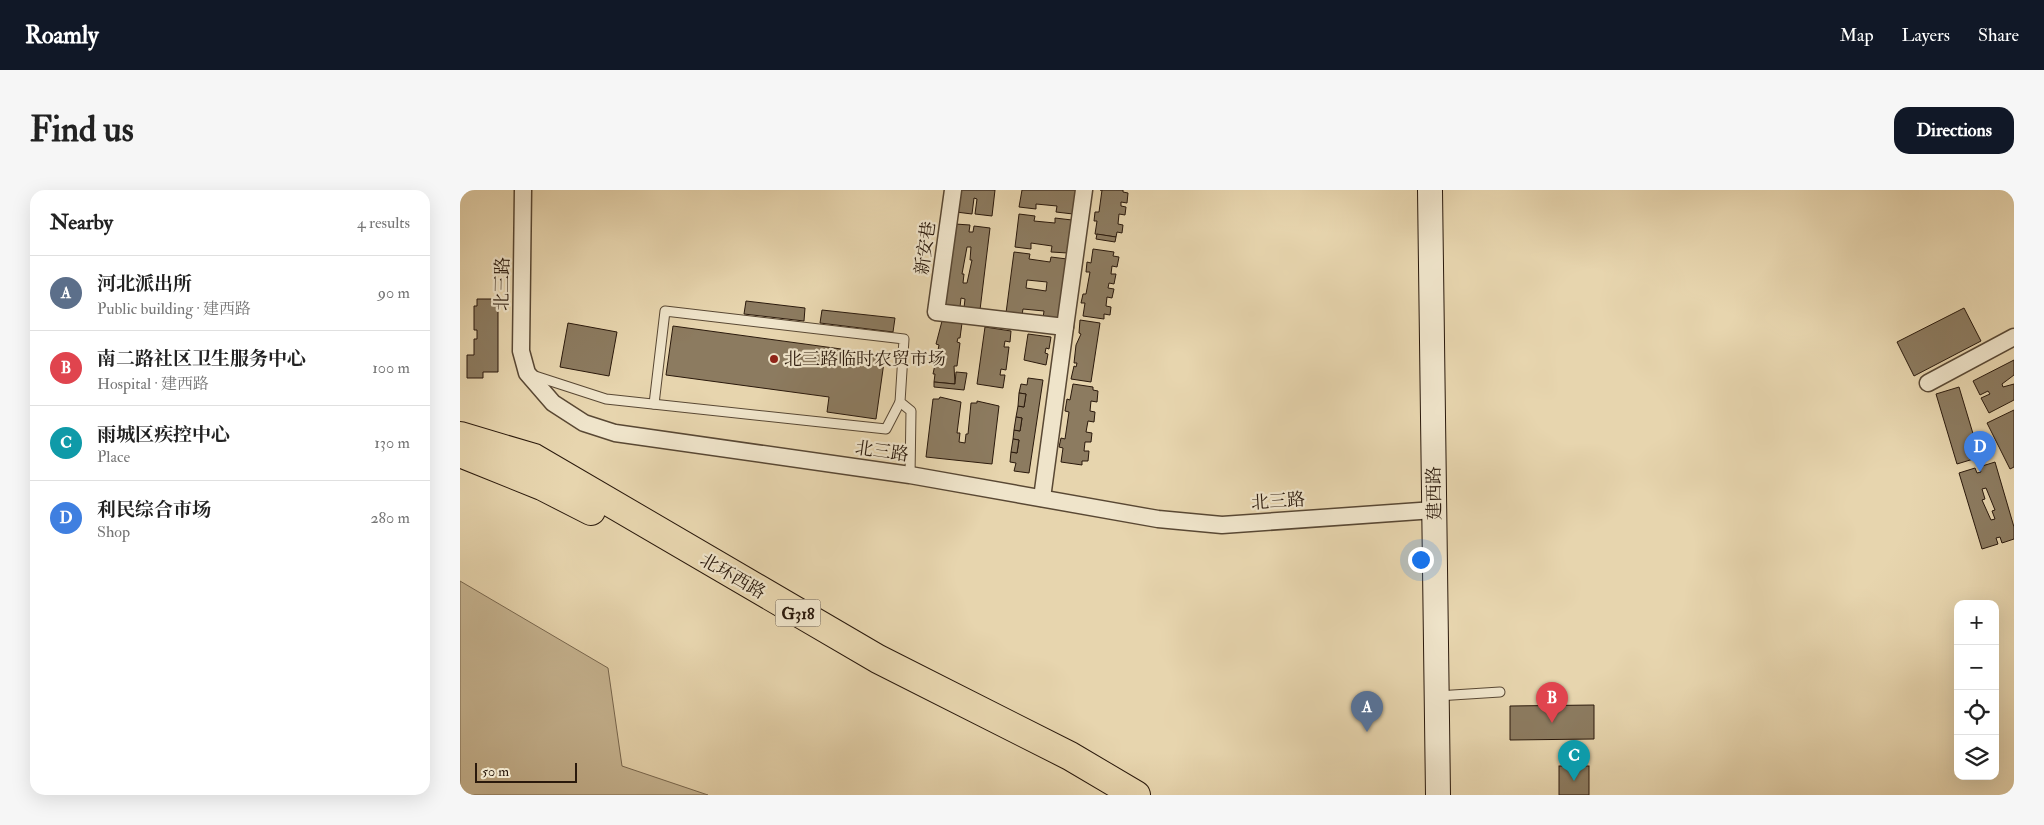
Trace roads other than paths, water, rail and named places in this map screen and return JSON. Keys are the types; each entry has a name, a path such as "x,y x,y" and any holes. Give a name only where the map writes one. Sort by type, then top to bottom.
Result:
{"highway":[{"name":"北环西路","path":"460,436 534,458 878,659 1070,756 1136,795"},
{"name":"北环西路","path":"460,453 542,486 594,513 871,674 1067,769 1109,795"}],"street":[{"name":"北三路","path":"523,190 522,351 527,373 553,402 584,423 615,433 910,474 1158,519 1222,525 1434,510"},
{"name":"新安巷","path":"953,190 936,312 1065,327"},
{"path":"1042,498 1084,190"},
{"name":"建西路","path":"1430,190 1438,795"},
{"path":"1928,383 2014,337"}],"lane":[{"path":"527,373 606,400 886,429 900,402 904,339 665,311 654,404"},
{"path":"900,402 910,411 910,474"},
{"path":"1436,696 1500,692"}],"place":[{"name":"北三路临时农贸市场","path":"774,359"},
{"name":"利民综合市场","path":"1980,472"},
{"name":"南二路社区卫生服务中心","path":"1552,723"},
{"name":"河北派出所","path":"1367,732"},
{"name":"雨城区疾控中心","path":"1574,781"}]}
